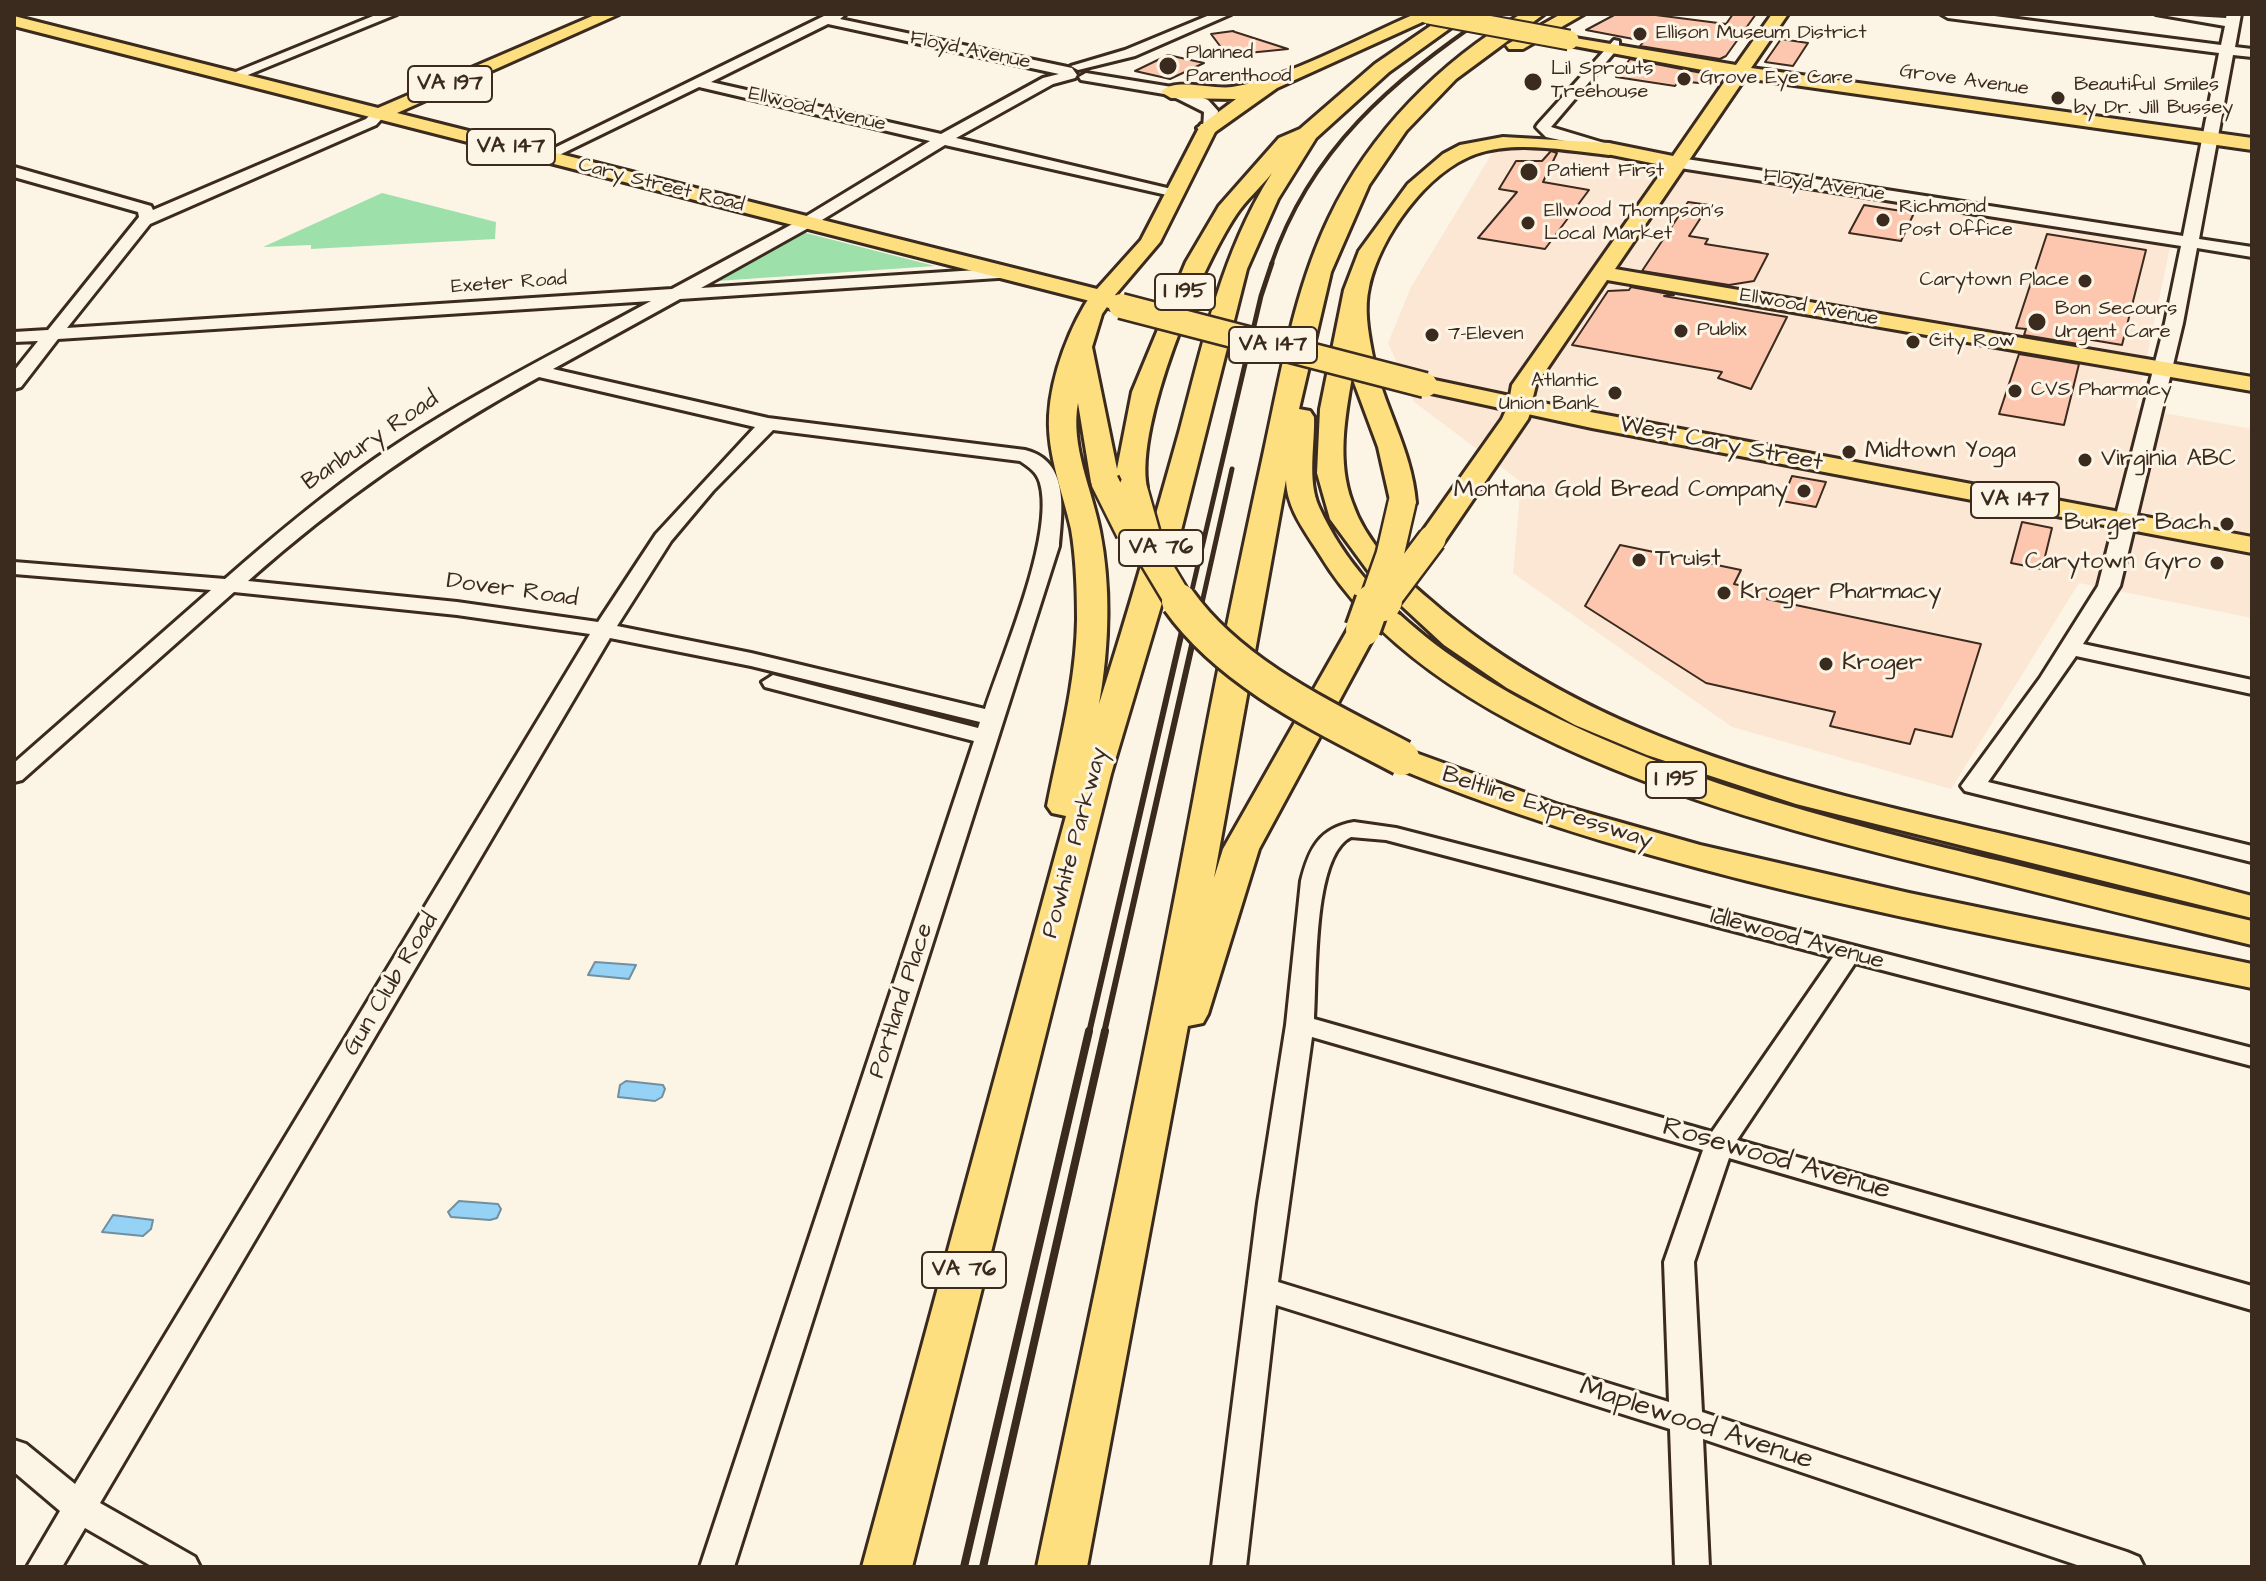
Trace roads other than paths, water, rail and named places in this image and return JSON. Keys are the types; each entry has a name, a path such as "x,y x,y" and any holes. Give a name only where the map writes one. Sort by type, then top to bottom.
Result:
{"highway":[{"path":"1171,92 1228,94 1270,84 1429,14"},
{"name":"Beltline Expressway","path":"1461,14 1382,68 1308,134 1287,143 1227,211 1198,262 1145,392 1130,471 1119,485 1140,520 1163,577 1206,630 1243,662 1340,725 1402,758 1522,805 1685,852 1867,896 2252,976"},
{"name":"I 195","path":"1535,14 1473,55 1423,100 1373,162 1341,215 1325,254 1292,385 1301,419 1299,484 1304,504 1325,545 1384,615 1435,657 1491,695 1613,756 1772,813 1858,838 2252,933"},
{"path":"1423,100 1461,81 1507,49 1575,14"},
{"path":"1208,128 1270,84"},
{"name":"Powhite Parkway","path":"887,1567 1094,774 1152,586 1235,269 1267,199 1308,134"},
{"path":"1363,629 1390,555 1402,503 1399,466 1366,384 1356,334 1356,289 1379,239 1405,202 1452,158 1480,147 1516,143 1609,149"},
{"path":"1041,972 1047,895 1091,663 1086,533 1065,448 1062,416 1065,391 1090,314 1116,300"},
{"path":"1357,307 1348,324 1332,439 1334,491 1341,512 1367,555 1415,606 1467,648 1577,712 1649,743 1753,779 1896,819 2252,907"},
{"path":"1081,343 1119,485"},
{"path":"1062,1567 1165,1051 1230,685 1292,385"},
{"path":"1165,1051 1192,1010 1241,849 1363,629 1432,539 1515,419 1520,405"}],"main road":[{"name":"VA 197","path":"379,114 611,14"},
{"name":"Grove Avenue","path":"1429,14 1571,38"},
{"name":"Grove Avenue","path":"1454,14 1813,82 2252,144"},
{"path":"1520,405 1524,385 1780,14"},
{"name":"Cary Street Road","path":"15,23 1116,300"},
{"path":"1116,300 1150,242 1208,128"},
{"name":"Floyd Avenue","path":"1609,149 1680,163"},
{"name":"Ellwood Avenue","path":"1602,273 2252,384"},
{"name":"West Cary Street","path":"1116,300 1520,405 2252,545"}],"street":[{"path":"233,76 390,14"},
{"name":"Banbury Road","path":"14,775 311,514 386,460 537,371 806,223 942,140 1048,81 1090,69 1224,14"},
{"path":"1948,14 2252,53"},
{"path":"2163,14 2233,18 2189,243 2126,521 2109,586 2070,648 1973,786 2252,854"},
{"path":"546,156 833,17"},
{"name":"Floyd Avenue","path":"833,17 1090,69 1139,85"},
{"name":"Floyd Avenue","path":"1609,149 1551,134 1543,127 1612,46"},
{"name":"Floyd Avenue","path":"1090,69 1207,104 1211,111 1208,128"},
{"name":"Ellwood Avenue","path":"698,83 1176,192"},
{"path":"14,383 145,215 371,122 379,114"},
{"name":"Floyd Avenue","path":"1680,163 2252,252"},
{"path":"14,172 145,215"},
{"name":"Exeter Road","path":"14,337 1007,273"},
{"path":"537,371 768,424"},
{"name":"Portland Place","path":"717,1567 1049,546 1052,481 1049,472 1035,460 1012,453 895,442 768,424"},
{"name":"Gun Club Road","path":"44,1567 599,638 663,538 706,487 768,424"},
{"name":"Dover Road","path":"14,568 418,619 599,638 778,683 990,727"},
{"name":"Dover Road","path":"14,583 218,593"},
{"path":"2070,648 2252,687"},
{"name":"Idlewood Avenue","path":"1300,1024 1308,920 1320,858 1327,843 1342,832 1361,829 1387,833 2252,1057"},
{"path":"1692,1567 1679,1262 1721,1144 1848,954"},
{"path":"1229,1567 1300,1024"},
{"name":"Rosewood Avenue","path":"1300,1024 2252,1298"},
{"name":"Maplewood Avenue","path":"1263,1289 1684,1420 2127,1567"},
{"path":"14,1453 80,1508 183,1567"}],"water":[{"path":"595,962 636,965 629,979 588,975"},
{"path":"626,1081 663,1085 665,1089 662,1097 655,1101 618,1097 620,1085"},
{"path":"459,1201 498,1204 501,1209 497,1218 490,1220 451,1217 448,1212"},
{"path":"113,1215 153,1220 151,1229 143,1236 102,1232"}],"railway":[{"path":"1271,265 1308,186 1358,121 1420,65 1490,14"},
{"path":"1189,603 1261,296 1272,263"},
{"path":"1202,603 1232,469"},
{"path":"1089,1033 1189,601"},
{"path":"1104,1033 1202,601"},
{"path":"964,1567 1089,1031"},
{"path":"983,1567 1105,1031"}],"place":[{"name":"Ellison Museum District","path":"1640,34"},
{"name":"Planned Parenthood","path":"1168,66"},
{"name":"Grove Eye Care","path":"1684,79"},
{"name":"Lil Sprouts Treehouse","path":"1533,82"},
{"name":"Beautiful Smiles by Dr. Jill Bussey","path":"2058,98"},
{"name":"Patient First","path":"1529,172"},
{"name":"Richmond Post Office","path":"1883,220"},
{"name":"Ellwood Thompson's Local Market","path":"1528,223"},
{"name":"Carytown Place","path":"2085,281"},
{"name":"Bon Secours Urgent Care","path":"2037,322"},
{"name":"Publix","path":"1681,331"},
{"name":"7-Eleven","path":"1432,335"},
{"name":"City Row","path":"1913,342"},
{"name":"CVS Pharmacy","path":"2015,391"},
{"name":"Atlantic Union Bank","path":"1615,393"},
{"name":"Midtown Yoga","path":"1849,452"},
{"name":"Virginia ABC","path":"2085,460"},
{"name":"Montana Gold Bread Company","path":"1804,491"},
{"name":"Burger Bach","path":"2227,524"},
{"name":"Truist","path":"1639,560"},
{"name":"Carytown Gyro","path":"2217,563"},
{"name":"Kroger Pharmacy","path":"1724,593"},
{"name":"Kroger","path":"1826,664"}]}
